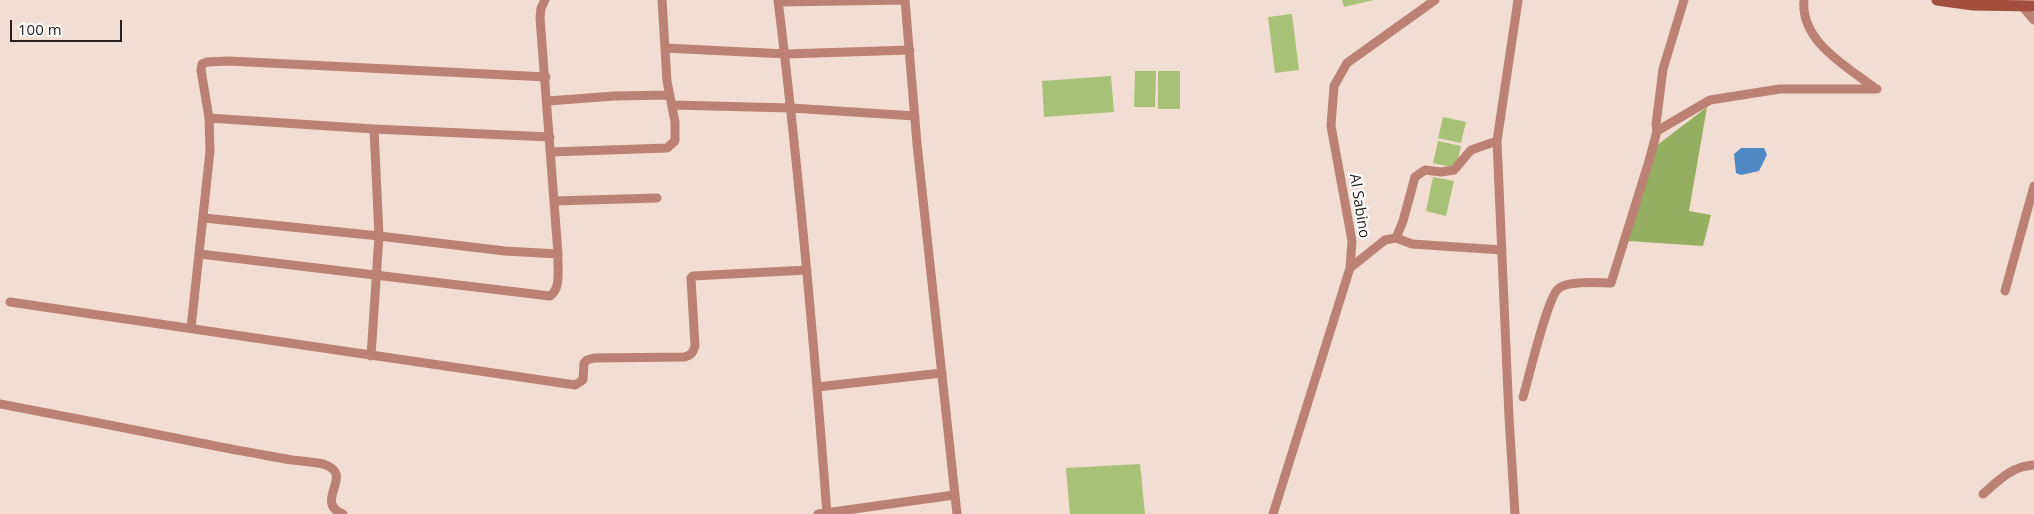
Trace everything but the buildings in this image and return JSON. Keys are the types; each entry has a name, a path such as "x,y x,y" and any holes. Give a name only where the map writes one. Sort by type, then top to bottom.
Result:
{"main road":[{"path":"1937,0 1973,5 2034,6"}],"street":[{"path":"200,254 550,296 554,294 557,286 558,254 548,101 540,18 541,8 545,0"},
{"path":"551,152 667,148 675,141 676,122 667,80 662,0"},
{"path":"954,495 824,513 817,387 807,270 786,54 778,1 906,0 915,116 957,514"},
{"name":"Al Sabino","path":"1273,514 1350,268 1352,241 1331,126 1334,86 1347,63 1435,0"},
{"path":"1515,514 1497,141 1518,0"},
{"path":"1523,397 1544,322 1558,288 1566,285 1611,283 1657,131 1663,69 1684,0"},
{"path":"1657,131 1710,100 1780,89 1877,89 1830,53 1810,30 1804,0"},
{"path":"2022,6 2034,20"},
{"path":"665,48 786,54 910,50"},
{"path":"192,328 210,151 209,118 201,70 202,64 229,61 546,77"},
{"path":"548,101 614,96 670,96"},
{"path":"672,105 791,108 915,116"},
{"path":"209,118 374,129 550,137"},
{"path":"371,356 379,236 374,129"},
{"path":"1396,238 1403,221 1415,176 1425,170 1441,172 1454,170 1471,150 1497,141"},
{"path":"2005,291 2034,186"},
{"path":"554,201 658,198"},
{"path":"204,218 504,251 558,254"},
{"path":"1350,268 1385,240 1396,238 1412,244 1502,250"},
{"path":"10,302 575,385 583,380 584,363 594,358 685,358 690,355 695,346 693,276 807,270"},
{"path":"817,387 942,373"},
{"path":"0,404 268,456 323,464 332,468 336,474 331,501 332,507 334,511 343,514"},
{"path":"1983,494 2008,472 2024,466 2034,466"},
{"path":"890,504 891,514"}],"green space":[{"path":"1342,0 1374,0 1344,7"},
{"path":"1292,14 1299,70 1275,73 1268,17"},
{"path":"1135,71 1156,71 1155,107 1134,107"},
{"path":"1158,71 1180,71 1180,109 1158,109"},
{"path":"1111,76 1114,112 1044,117 1042,81"},
{"path":"1707,107 1689,211 1711,215 1703,246 1628,241 1656,146"},
{"path":"1443,117 1466,122 1461,143 1438,138"},
{"path":"1438,141 1461,146 1456,168 1433,163"},
{"path":"1433,177 1454,181 1446,216 1426,211"},
{"path":"1140,464 1145,514 1070,514 1066,468"}],"water":[{"path":"1741,148 1764,148 1767,155 1759,171 1741,175 1736,173 1734,154"}]}
